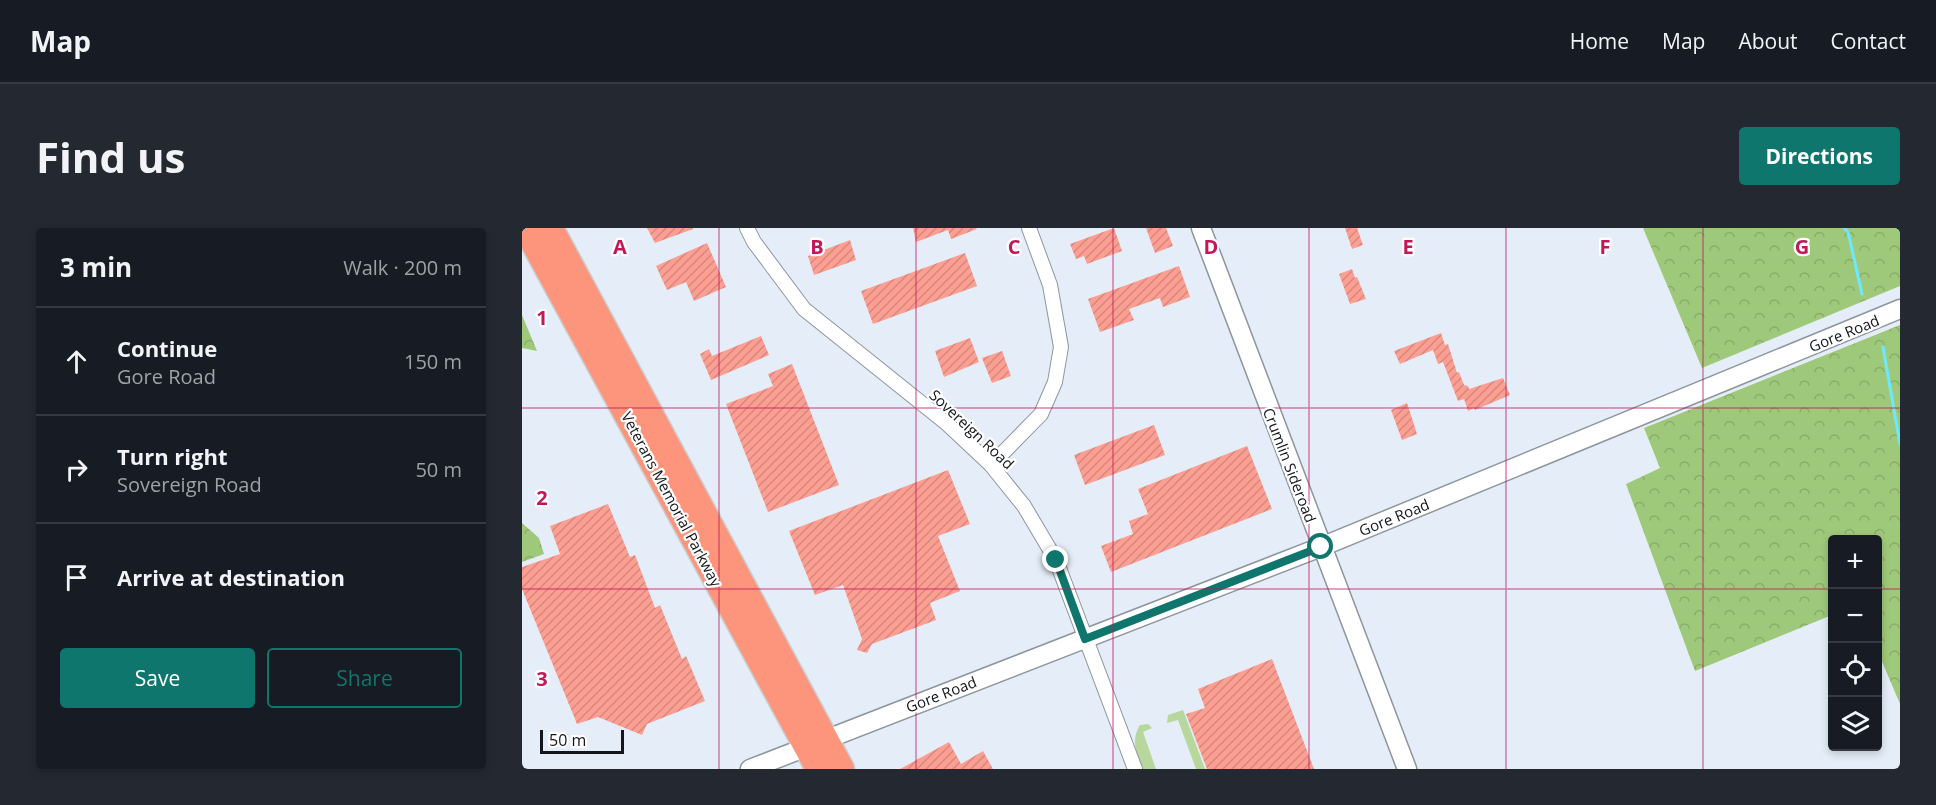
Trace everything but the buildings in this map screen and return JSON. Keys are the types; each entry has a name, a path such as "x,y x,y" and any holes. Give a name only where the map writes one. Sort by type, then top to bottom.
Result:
{"highway":[{"name":"Veterans Memorial Parkway","path":"525,228 816,743 842,769"},
{"name":"Veterans Memorial Parkway","path":"550,228 816,743 818,769"}],"main road":[{"name":"Crumlin Sideroad","path":"1201,228 1407,769"},
{"name":"Gore Road","path":"750,769 1321,547 1900,309"}],"street":[{"name":"Sovereign Road","path":"747,228 754,242 804,309 945,422 991,465 1024,506 1056,560 1135,769"},
{"path":"991,465 1041,414 1055,382 1061,347 1050,285 1029,228"}],"green space":[{"path":"1643,228 1900,228 1900,286 1702,368"},
{"path":"522,315 537,351 522,348"},
{"path":"1900,325 1900,704 1882,661 1882,535 1828,535 1828,617 1695,671 1626,484 1660,468 1644,428"},
{"path":"522,523 539,538 544,554 522,562"},
{"path":"1183,710 1205,769 1196,769 1178,720 1167,723 1168,715"},
{"path":"1148,724 1152,728 1143,732 1156,769 1143,769 1135,742 1140,725"}],"waterway":[{"path":"1844,228 1848,232 1862,294"},
{"path":"1883,347 1900,444"}],"route":[{"path":"1056,560 1085,639 1321,547"}]}
